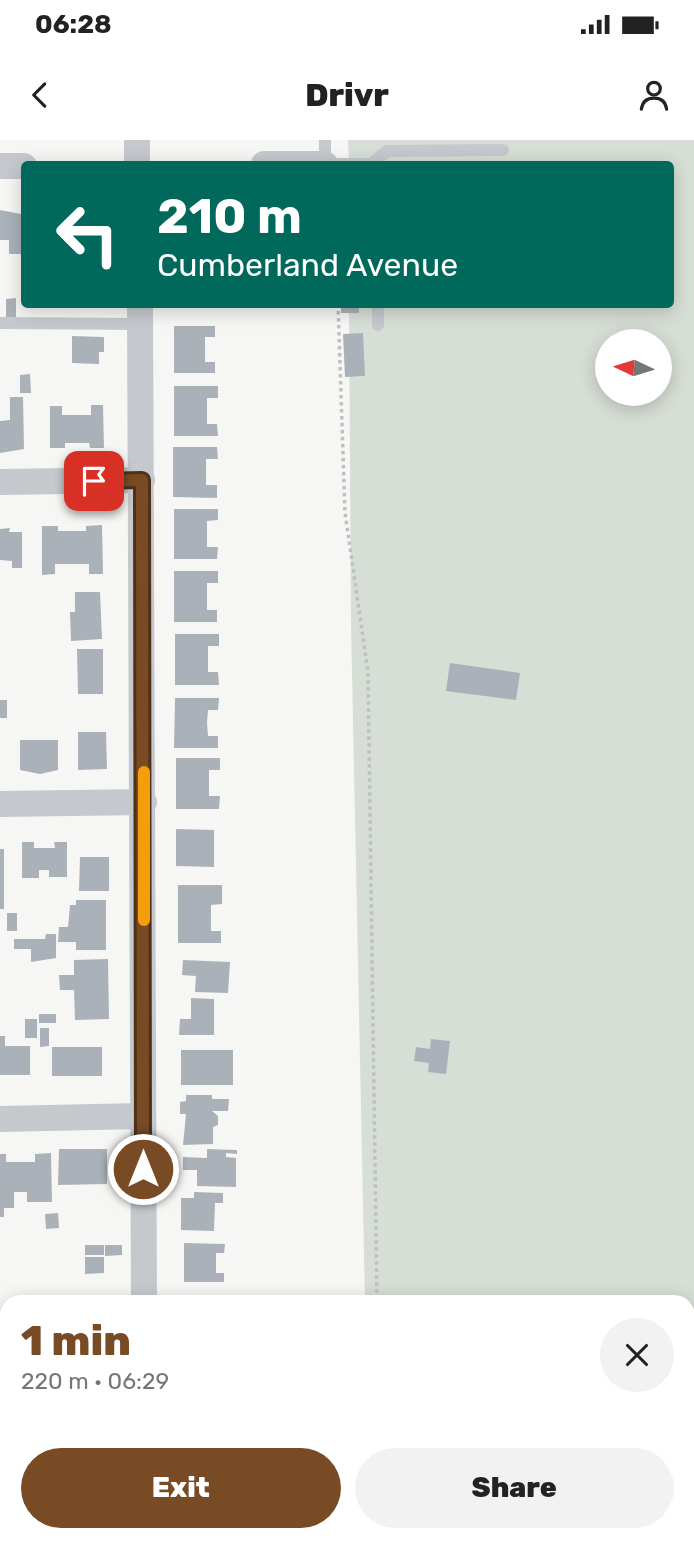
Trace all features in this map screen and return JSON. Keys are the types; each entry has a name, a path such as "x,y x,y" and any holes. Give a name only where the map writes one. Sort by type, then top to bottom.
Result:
{"street":[{"path":"137,140 137,161"},
{"path":"0,166 21,166"},
{"path":"140,314 144,1295"},
{"path":"0,482 142,480"},
{"path":"0,804 144,802"},
{"path":"0,1119 142,1116"}],"lane":[{"path":"325,140 325,161"},
{"path":"375,161 387,151 503,150"},
{"path":"378,308 378,325"},
{"path":"0,323 140,314"}],"path":[{"path":"338,308 345,513 368,672 377,1295"}],"shaded area":[{"path":"348,140 694,140 694,1295 365,1295 351,624 349,308 674,308 674,161 349,161"}],"building":[{"path":"0,210 21,214 21,254 9,254 9,240 0,240"},
{"path":"16,298 16,317 6,317 6,299"},
{"path":"341,308 359,308 359,313 341,313"},
{"path":"174,326 215,326 215,337 205,337 205,362 215,362 215,373 174,373"},
{"path":"363,333 365,376 345,377 343,334"},
{"path":"72,336 104,337 104,352 99,352 99,364 72,363"},
{"path":"30,374 31,393 20,393 20,375"},
{"path":"174,386 218,386 218,398 207,398 207,424 217,424 218,436 174,436"},
{"path":"10,397 23,397 24,449 0,453 0,421 10,420"},
{"path":"91,405 103,405 104,448 90,448 89,443 65,443 65,448 50,448 50,406 62,406 62,415 91,415"},
{"path":"173,447 217,447 218,459 206,459 206,485 217,485 217,498 173,497"},
{"path":"174,509 218,509 218,520 207,521 207,547 218,547 217,559 174,559"},
{"path":"102,525 103,574 89,574 89,564 55,564 55,574 42,575 42,526 58,526 58,531 86,531 86,526"},
{"path":"10,528 9,532 22,532 22,568 12,568 12,561 0,560 0,529"},
{"path":"174,571 218,571 218,583 207,583 207,610 217,610 217,622 174,622"},
{"path":"75,592 100,592 102,639 71,641 70,612 75,612"},
{"path":"175,634 219,634 219,646 208,646 208,672 218,672 219,685 175,685"},
{"path":"77,649 103,649 103,694 78,694"},
{"path":"450,663 520,673 516,700 446,691"},
{"path":"175,698 219,698 218,710 208,710 207,723 208,736 218,736 218,748 174,748"},
{"path":"0,700 7,700 7,718 0,718"},
{"path":"78,732 106,732 107,769 78,770"},
{"path":"20,740 58,740 58,770 40,774 20,770"},
{"path":"176,758 220,758 220,770 209,770 209,796 220,796 219,809 176,809"},
{"path":"176,829 214,830 214,867 176,866"},
{"path":"22,842 34,842 34,848 55,848 54,842 67,842 67,877 49,877 49,870 39,870 39,878 22,878"},
{"path":"0,849 4,849 4,909 0,909"},
{"path":"80,857 109,857 109,891 79,891"},
{"path":"178,885 222,885 222,904 211,905 211,931 221,931 221,943 178,943"},
{"path":"76,900 106,900 106,950 76,950 76,942 58,942 59,927 68,927 70,905 76,905"},
{"path":"7,913 17,913 17,931 7,931"},
{"path":"46,934 56,934 56,958 31,962 31,949 14,949 14,939 45,939"},
{"path":"108,959 109,1019 75,1020 74,990 60,990 59,975 74,975 74,960"},
{"path":"183,960 230,962 228,993 195,992 196,976 182,975"},
{"path":"191,998 214,999 214,1035 179,1035 180,1019 191,1019"},
{"path":"39,1014 56,1014 56,1023 39,1023"},
{"path":"25,1019 37,1019 37,1038 25,1038"},
{"path":"40,1028 49,1028 49,1046 40,1047"},
{"path":"0,1036 5,1036 5,1046 30,1046 30,1075 0,1075"},
{"path":"431,1039 450,1041 446,1074 428,1072 429,1063 414,1061 416,1047 430,1049"},
{"path":"52,1047 102,1047 102,1076 52,1076"},
{"path":"181,1050 233,1050 233,1085 181,1085"},
{"path":"186,1095 212,1095 212,1099 229,1099 228,1111 212,1111 218,1116 218,1125 213,1127 213,1144 183,1145 186,1114 180,1114 180,1102 186,1101"},
{"path":"59,1149 107,1149 107,1184 58,1185"},
{"path":"207,1149 237,1150 237,1154 226,1153 226,1157 236,1158 236,1187 197,1186 197,1170 183,1170 183,1157 207,1158"},
{"path":"51,1153 52,1202 27,1202 27,1192 14,1192 14,1208 4,1208 4,1217 0,1217 0,1154 6,1154 6,1162 35,1162 35,1154"},
{"path":"194,1192 223,1193 223,1203 215,1203 214,1231 181,1230 181,1198 194,1198"},
{"path":"58,1213 59,1228 46,1229 45,1214"},
{"path":"184,1243 225,1244 224,1253 216,1253 216,1273 224,1273 224,1282 184,1282"},
{"path":"85,1245 104,1245 104,1255 85,1255"},
{"path":"105,1245 122,1245 122,1255 105,1256"},
{"path":"85,1257 104,1257 104,1273 85,1274"}],"slow traffic":[{"path":"144,772 144,920"}],"route":[{"path":"94,481 142,480 143,1169"}]}
